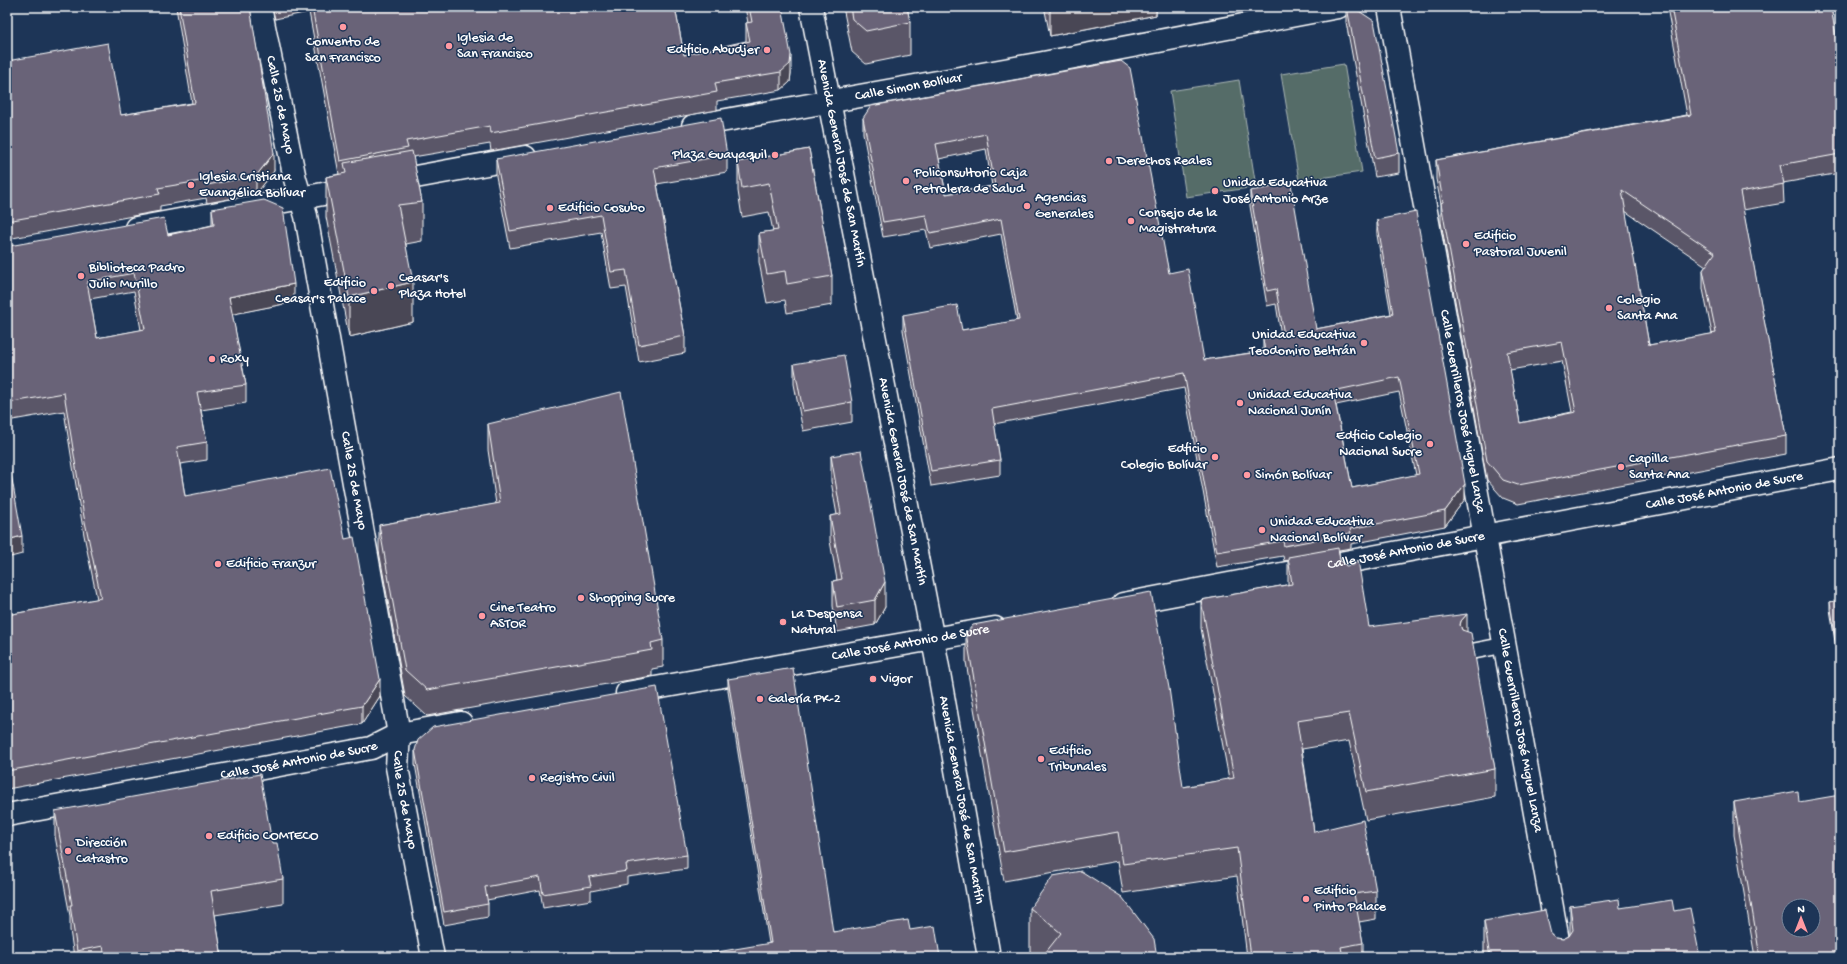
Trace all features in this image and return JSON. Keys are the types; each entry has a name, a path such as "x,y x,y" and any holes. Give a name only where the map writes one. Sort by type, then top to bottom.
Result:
{"street":[{"name":"Calle 25 de Mayo","path":"260,7 295,179 306,216 399,734 397,767 433,957"},
{"name":"Avenida General José de San Martín","path":"811,7 933,638 989,957"},
{"name":"Calle Simon Bolívar","path":"671,130 1043,63 1338,7"},
{"name":"Calle Guerrilleros José Miguel Lanza","path":"1389,7 1486,536 1561,957"},
{"path":"115,232 547,153"},
{"name":"Calle José Antonio de Sucre","path":"1104,607 1346,568 1486,536 1840,469"},
{"name":"Calle José Antonio de Sucre","path":"611,696 1018,623"},
{"name":"Calle José Antonio de Sucre","path":"7,815 371,748 399,734 479,720"}],"lane":[{"path":"1469,652 1505,646"}],"green space":[{"path":"1344,64 1362,172 1299,181 1281,74"},
{"path":"1239,80 1256,187 1186,197 1170,91"}],"building":[{"path":"179,7 250,7 274,153 256,176 207,185 206,180 158,188 160,194 7,221 7,61 108,43 121,115 195,103"},
{"path":"312,7 675,7 684,55 750,41 746,23 752,22 749,7 782,7 791,55 790,64 781,72 715,83 717,92 491,133 490,126 406,141 408,148 340,161"},
{"path":"850,7 907,7 910,22 866,31 852,19"},
{"path":"1347,7 1353,7 1374,21 1399,153 1375,158"},
{"path":"1671,7 1831,7 1840,61 1840,154 1780,165 1784,184 1740,192 1786,436 1518,485 1503,480 1487,461 1441,203 1443,202 1436,160 1691,115","holes":["1622,190 1715,253 1703,270 1716,333 1649,345","1562,342 1576,412 1520,423 1507,352"]},
{"path":"1121,61 1130,68 1169,273 1188,269 1204,360 1265,351 1263,339 1284,335 1276,289 1267,291 1250,191 1291,184 1316,329 1393,314 1377,220 1416,212 1465,484 1445,511 1350,529 1351,533 1284,546 1283,541 1217,552 1184,373 992,409 1000,460 931,471 903,315 957,305 962,330 1019,320 1001,219 930,233 926,215 883,222 863,118 871,106","holes":["986,134 995,186 946,194 936,144","1399,377 1419,474 1352,488 1333,391"]},
{"path":"721,118 727,155 654,168 685,336 639,345 626,270 611,272 601,215 510,231 496,159"},
{"path":"809,149 832,276 787,284 785,271 767,274 759,233 778,230 769,183 742,188 738,162"},
{"path":"412,151 422,202 398,205 413,282 349,297 326,177 346,173 344,163"},
{"path":"264,200 283,208 294,284 229,297 246,385 197,392 207,442 177,447 185,496 330,468 345,539 354,537 380,679 362,706 7,771 7,615 101,598 84,517 64,393 7,403 7,246 164,218 168,235 214,225 212,209","holes":["134,273 145,329 97,338 87,282"]},
{"path":"844,355 852,402 803,411 794,364"},
{"path":"621,392 663,640 651,643 652,650 427,690 405,670 379,525 500,503 488,424"},
{"path":"7,451 22,536 7,540"},
{"path":"861,451 885,582 875,600 837,607 833,581 842,579 830,516 841,514 831,456"},
{"path":"1338,548 1340,560 1346,566 1354,565 1358,560 1369,627 1467,614 1461,621 1460,625 1462,630 1471,633 1495,769 1366,792 1349,713 1297,721 1314,832 1363,820 1376,891 1354,894 1363,943 1341,947 1343,957 1251,957 1237,848 1123,864 1118,832 1004,852 966,633 973,625 1151,592 1169,688 1183,787 1234,778 1201,600 1292,584 1288,557"},
{"path":"1840,600 1840,668 1830,602"},
{"path":"793,668 833,932 908,920 910,930 935,926 940,957 687,957 771,943 728,679"},
{"path":"657,687 687,855 626,864 627,871 589,877 591,886 543,894 540,877 485,887 488,904 444,912 415,750 418,740 433,727"},
{"path":"260,774 272,843 277,843 283,879 211,891 222,957 105,957 103,946 77,951 70,905 72,905 55,811"},
{"path":"1798,791 1799,802 1840,795 1840,957 1760,957 1734,802"},
{"path":"1081,871 1122,897 1154,939 1157,957 1042,957 1061,933 1030,908 1053,876"},
{"path":"1619,899 1620,908 1672,900 1674,911 1690,908 1700,957 1538,957 1532,951 1533,957 1490,957 1484,921 1545,910 1551,934 1556,938 1563,939 1569,936 1573,930 1570,906"}],"place":[{"name":"Convento de San Francisco","path":"343,27"},
{"name":"Iglesia de San Francisco","path":"449,46"},
{"name":"Edificio Abudjer","path":"767,50"},
{"name":"Plaza Guayaquil","path":"775,155"},
{"name":"Derechos Reales","path":"1109,161"},
{"name":"Policonsultorio Caja Petrolera de Salud","path":"906,181"},
{"name":"Iglesia Cristiana Evangélica Bolívar","path":"191,185"},
{"name":"Unidad Educativa José Antonio Arze","path":"1215,191"},
{"name":"Agencias Generales","path":"1027,206"},
{"name":"Edificio Cosubo","path":"550,208"},
{"name":"Consejo de la Magistratura","path":"1131,221"},
{"name":"Edificio Pastoral Juvenil","path":"1466,244"},
{"name":"Biblioteca Padro Julio Murillo","path":"81,276"},
{"name":"Ceasar's Plaza Hotel","path":"391,286"},
{"name":"Edificio Ceasar's Palace","path":"374,291"},
{"name":"Colegio Santa Ana","path":"1609,308"},
{"name":"Unidad Educativa Teodomiro Beltrán","path":"1364,343"},
{"name":"Roxy","path":"212,359"},
{"name":"Unidad Educativa Nacional Junín","path":"1240,403"},
{"name":"Edficio Colegio Nacional Sucre","path":"1430,444"},
{"name":"Edficio Colegio Bolívar","path":"1215,457"},
{"name":"Capilla Santa Ana","path":"1621,467"},
{"name":"Simón Bolívar","path":"1247,475"},
{"name":"Unidad Educativa Nacional Bolívar","path":"1262,530"},
{"name":"Edificio Franzur","path":"218,564"},
{"name":"Shopping Sucre","path":"581,598"},
{"name":"Cine Teatro ASTOR","path":"482,616"},
{"name":"La Despensa Natural","path":"783,622"},
{"name":"Vigor","path":"873,679"},
{"name":"Galería PK-2","path":"760,699"},
{"name":"Edificio Tribunales","path":"1041,759"},
{"name":"Registro Civil","path":"532,778"},
{"name":"Edificio COMTECO","path":"209,836"},
{"name":"Dirección Catastro","path":"68,851"},
{"name":"Edificio Pinto Palace","path":"1306,899"}]}
